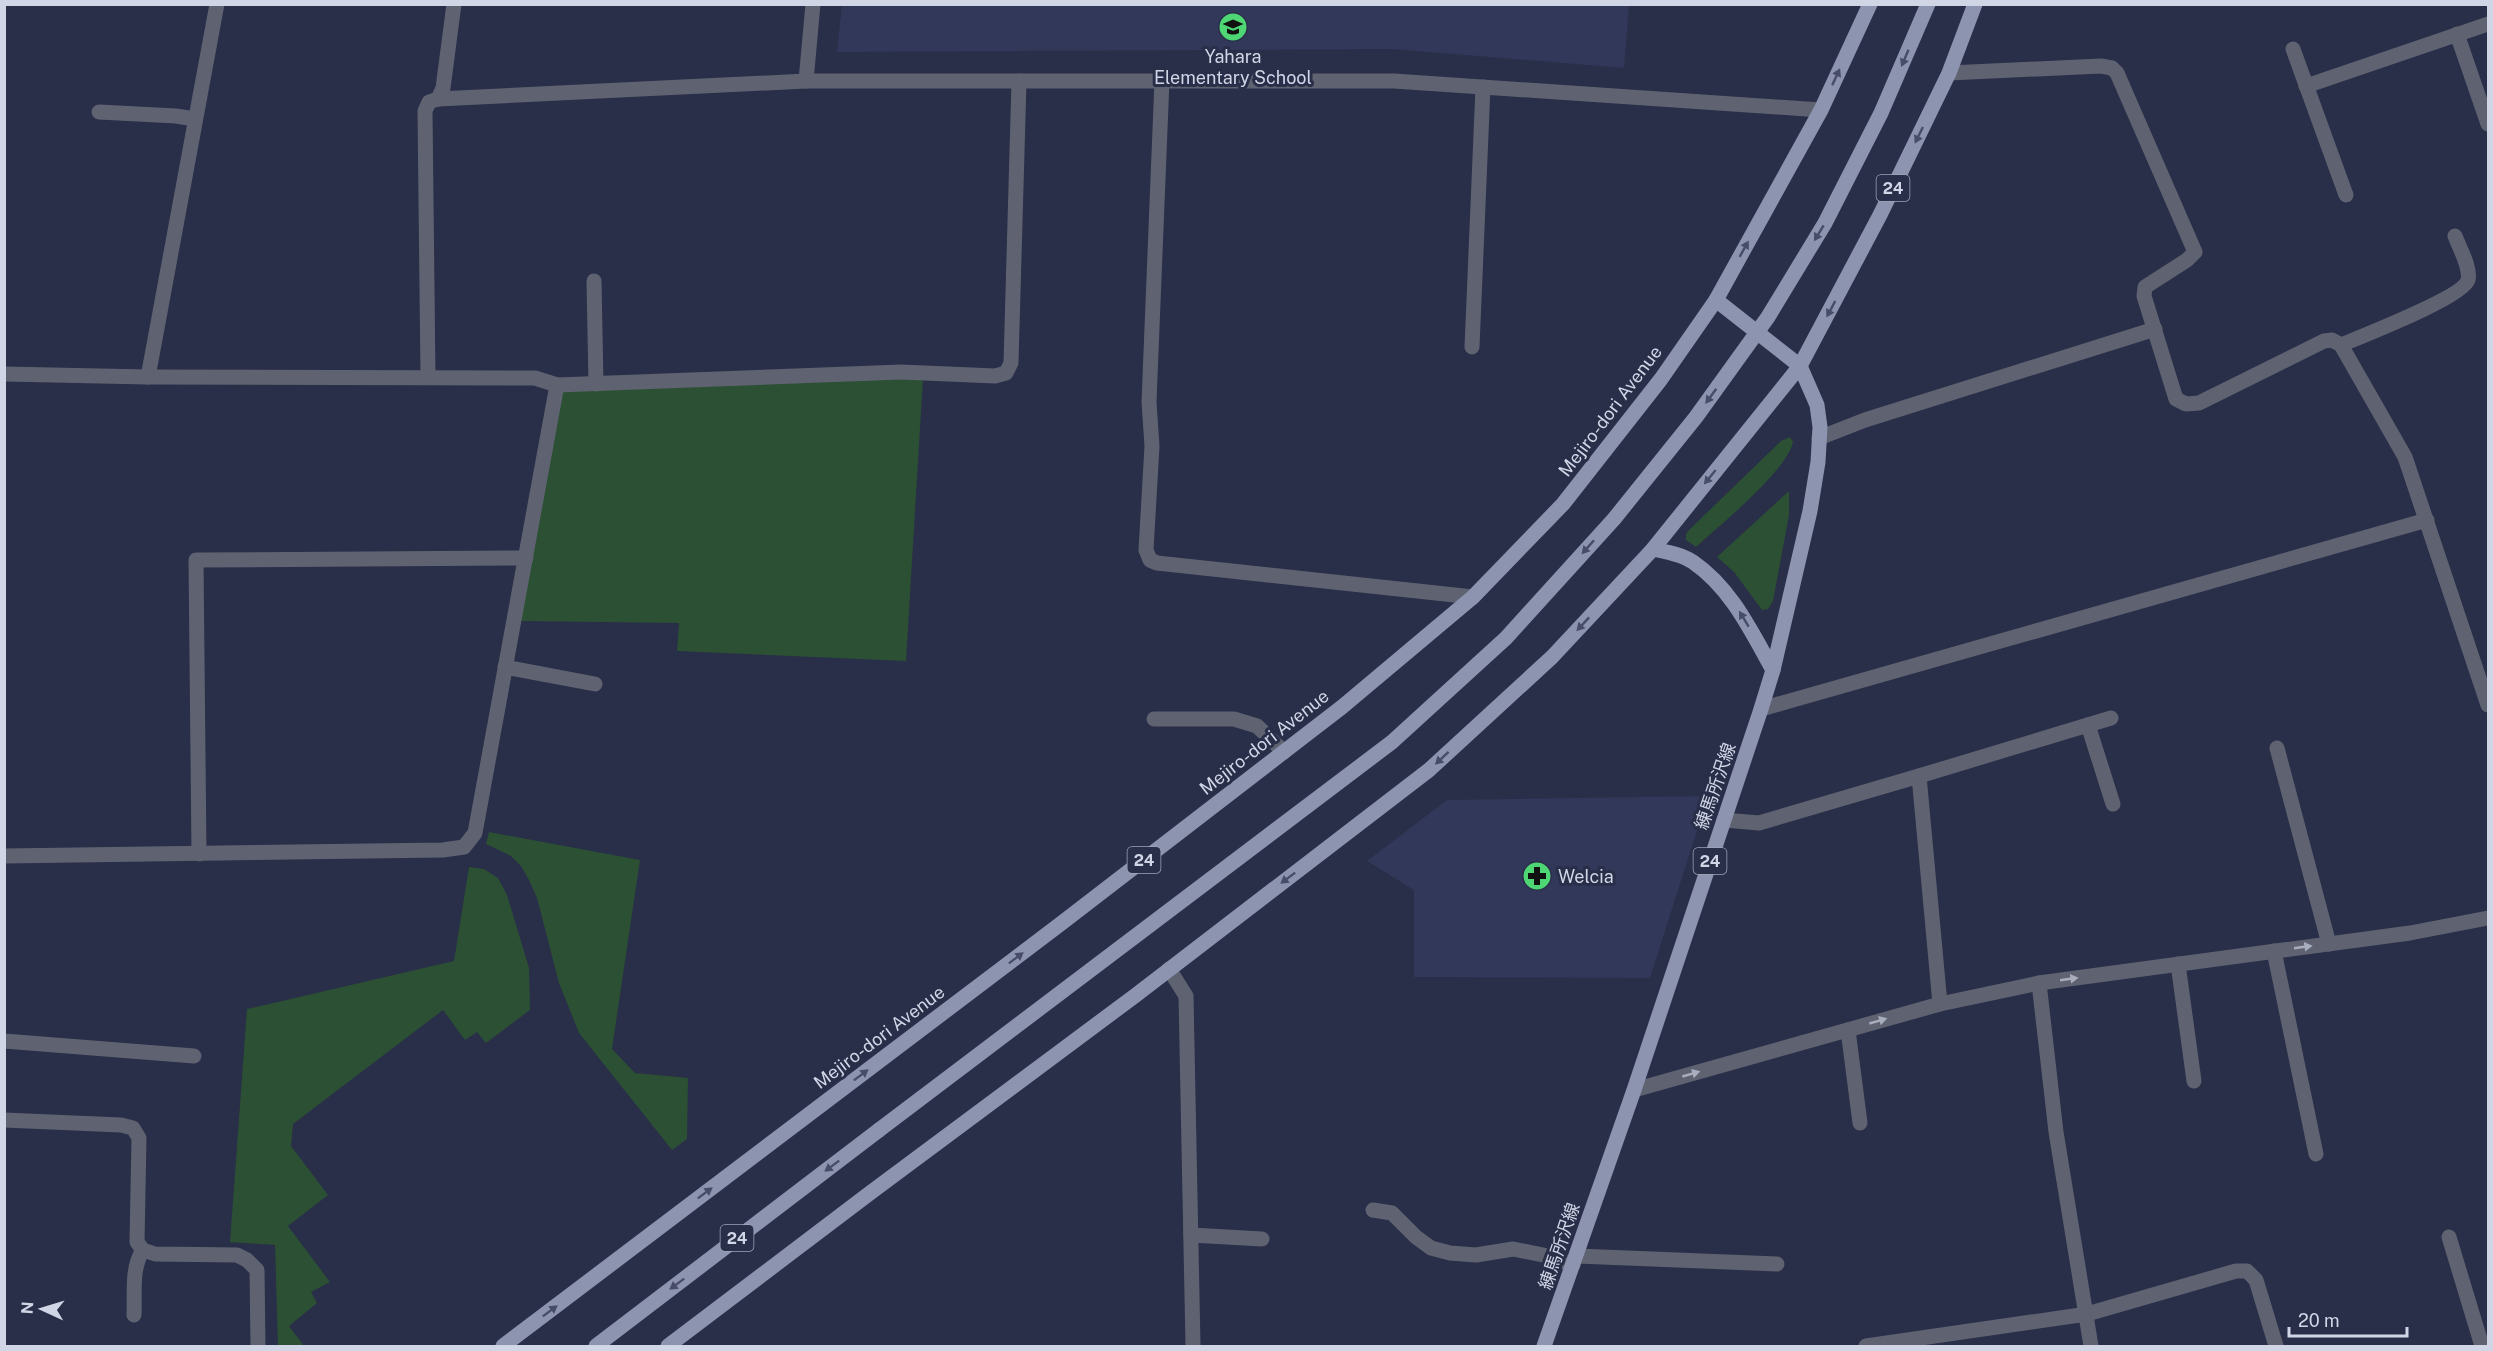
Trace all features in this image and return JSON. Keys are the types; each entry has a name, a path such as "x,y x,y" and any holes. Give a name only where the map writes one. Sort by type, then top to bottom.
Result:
{"main road":[{"name":"Mejiro-dori Avenue","path":"503,1347 1284,752 1342,707 1473,597 1563,504 1661,380 1716,300 1821,110 1870,4"},
{"name":"24","path":"596,1347 1392,742 1506,638 1614,519 1696,417 1768,317 1830,213 1881,113 1928,4"},
{"name":"24","path":"668,1347 1429,770 1552,657 1653,549 1800,366 1873,230 1949,73 1975,4"},
{"name":"24","path":"1716,300 1800,366"},
{"name":"練馬所沢線","path":"1544,1347 1635,1090 1773,670 1810,511 1819,438 1817,405 1800,366"},
{"path":"1653,549 1693,562 1726,594 1746,621 1773,670"}],"street":[{"path":"148,377 217,4"},
{"path":"438,99 443,88 454,4"},
{"path":"806,81 813,4"},
{"path":"2306,86 2488,24"},
{"path":"2457,34 2488,124"},
{"path":"2293,49 2346,195"},
{"path":"1949,73 2101,66 2112,68 2117,73 2195,252 2187,260 2145,287 2144,297 2176,399 2186,404 2199,403 2324,341 2332,340 2341,345 2405,457 2488,705"},
{"path":"1162,80 1149,402 1152,446 1146,550 1150,560 1157,563 1473,597"},
{"path":"428,377 426,111 429,102 438,99 806,81 1394,81 1821,110"},
{"path":"4,374 148,377 535,378 557,385 901,372 996,376 1006,373 1011,363 1020,81"},
{"path":"1472,347 1483,87"},
{"path":"99,112 195,119"},
{"path":"2341,345 2435,304 2465,287 2469,278 2468,271 2455,237"},
{"path":"594,281 596,384"},
{"path":"1819,438 1865,420 2155,329"},
{"path":"4,856 443,850 464,847 475,833 557,385"},
{"path":"1761,709 2427,520"},
{"path":"199,854 196,560 525,558"},
{"path":"505,667 595,684"},
{"path":"1724,820 1759,823 2111,718"},
{"path":"1154,719 1234,719 1257,726 1284,752"},
{"path":"2088,725 2113,804"},
{"path":"2277,748 2329,944"},
{"path":"1919,776 1940,1004"},
{"path":"1635,1090 1940,1004 2038,983 2410,933 2488,918"},
{"path":"2274,951 2316,1154"},
{"path":"2178,964 2194,1081"},
{"path":"1168,969 1186,996 1193,1347"},
{"path":"2038,983 2056,1132 2091,1347"},
{"path":"1848,1030 1860,1123"},
{"path":"4,1041 194,1056"},
{"path":"4,1120 121,1125 133,1128 139,1138 137,1242 143,1250 155,1254 237,1255 248,1260 257,1270 258,1347"},
{"path":"1373,1210 1392,1213 1416,1237 1431,1248 1450,1253 1476,1255 1512,1249 1575,1261 1777,1264"},
{"path":"1191,1235 1262,1239"},
{"path":"2449,1237 2482,1347"},
{"path":"134,1315 135,1267 143,1250"},
{"path":"1866,1347 2087,1314 2236,1271 2247,1271 2256,1280 2276,1347"}],"shaded area":[{"name":"Yahara Elementary School","path":"842,4 1629,5 1624,68 1393,49 837,52"},
{"name":"Welcia","path":"1708,796 1650,978 1414,977 1414,890 1367,861 1447,800"}],"green space":[{"path":"923,378 906,661 677,651 679,623 520,621 562,390"},
{"path":"1790,437 1793,442 1779,468 1751,497 1696,547 1686,540 1689,530 1781,441"},
{"path":"1789,491 1789,515 1773,601 1768,609 1762,610 1734,572 1717,557"},
{"path":"489,832 640,860 612,1049 635,1073 688,1078 687,1139 672,1150 579,1033 559,983 537,898 529,880 521,866 511,856 486,844"},
{"path":"469,867 484,869 498,878 507,895 529,968 530,1010 486,1043 477,1032 465,1040 443,1010 293,1124 291,1146 328,1195 288,1226 330,1282 311,1292 317,1303 289,1326 304,1346 278,1346 275,1245 230,1242 247,1009 454,961"}],"place":[{"name":"Yahara Elementary School","path":"1233,27"},
{"name":"Welcia","path":"1537,876"}]}
